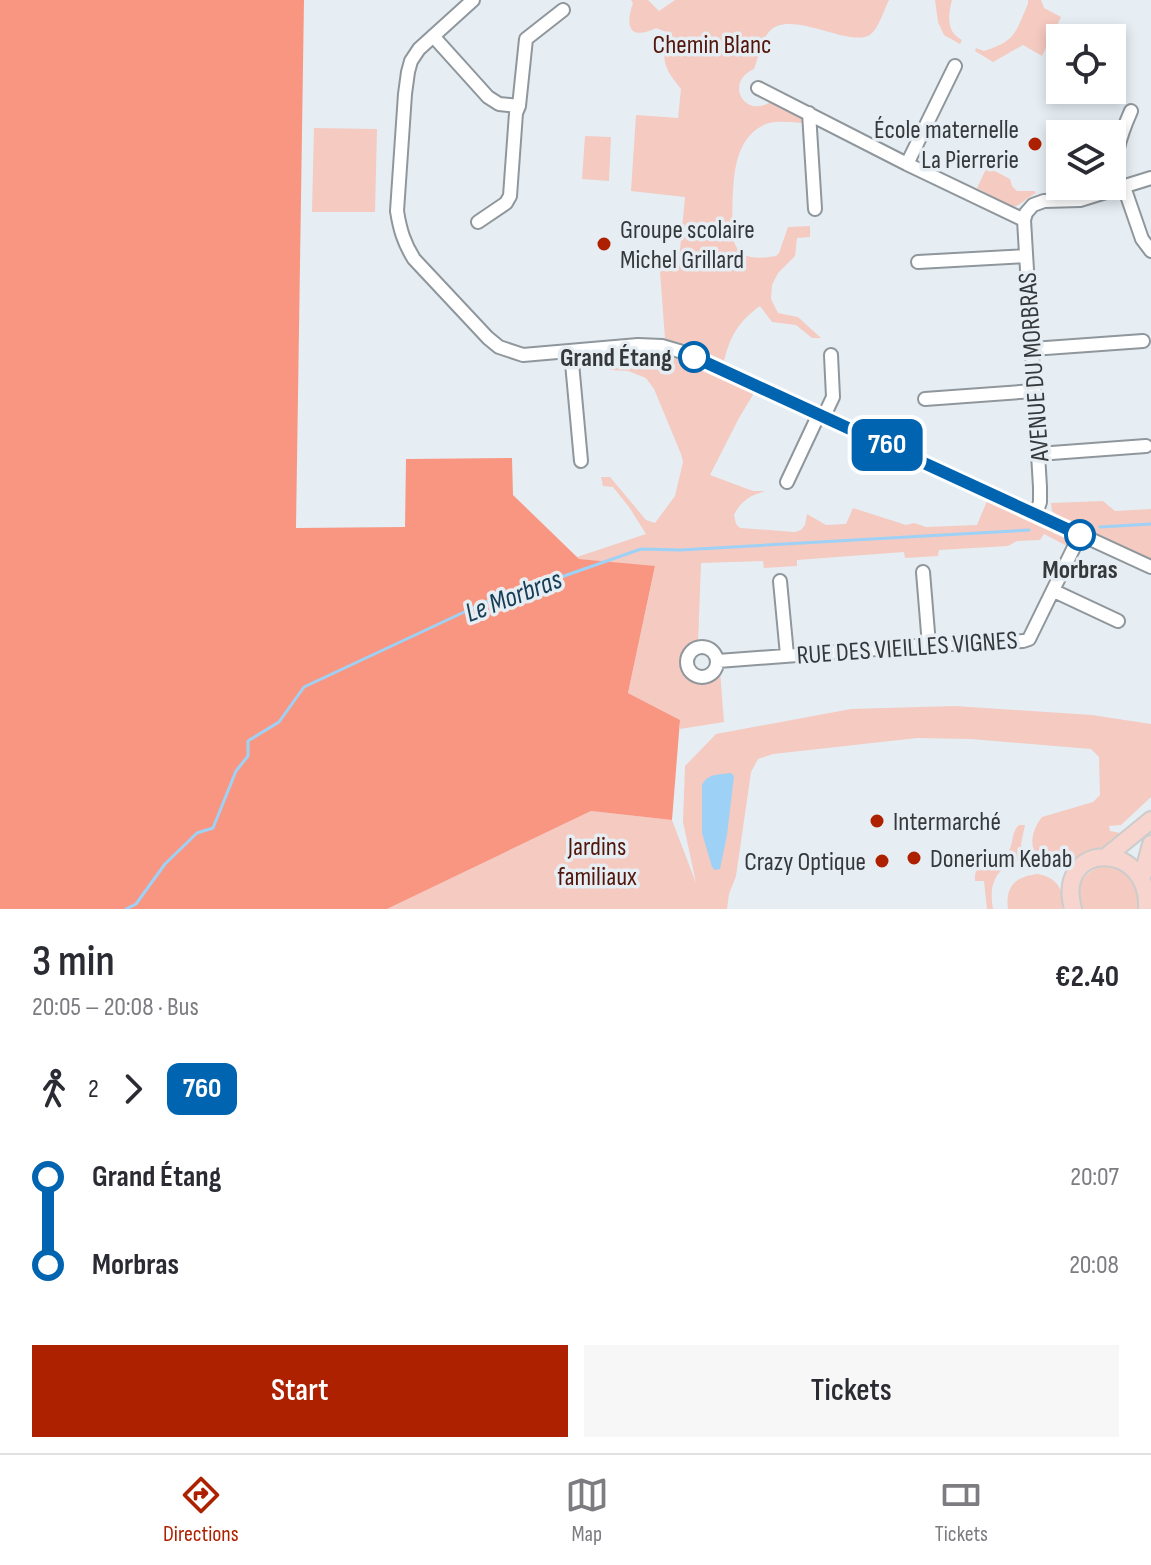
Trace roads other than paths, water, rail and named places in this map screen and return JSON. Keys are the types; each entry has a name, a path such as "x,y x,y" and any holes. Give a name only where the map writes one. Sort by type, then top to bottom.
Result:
{"main road":[{"path":"1071,906 1073,882 1081,869 1091,861 1107,856 1151,820"},
{"path":"1147,909 1151,844"},
{"path":"1107,856 1125,859 1147,878"}],"street":[{"path":"473,0 419,49 411,61 397,211 405,246 414,259 488,338 499,347 523,355 638,345 673,349 1151,567"},
{"path":"478,222 506,203 510,196 516,113 526,39 563,10"},
{"path":"433,36 488,97 499,104 519,106"},
{"path":"907,164 955,66"},
{"path":"758,88 1024,220 1033,205 1044,201 1080,200"},
{"path":"1126,123 1131,111"},
{"path":"809,113 815,209"},
{"path":"1126,186 1151,178"},
{"path":"1126,200 1142,239 1151,251"},
{"name":"AVENUE DU MORBRAS","path":"1024,220 1040,502 1036,514"},
{"path":"918,262 1026,256"},
{"path":"1032,349 1143,341"},
{"path":"571,352 581,461"},
{"path":"787,482 833,397 831,355"},
{"path":"925,399 1034,391"},
{"path":"1038,454 1146,446"},
{"name":"RUE DES VIEILLES VIGNES","path":"718,661 1029,639 1080,535"},
{"path":"923,572 929,645"},
{"path":"780,581 787,655"},
{"path":"1054,591 1118,621"}],"water":[{"path":"731,773 734,776 727,835 720,869 715,870 702,833 702,785 711,776"}],"waterway":[{"name":"Le Morbras","path":"1100,527 1151,524"},
{"name":"Le Morbras","path":"126,909 136,904 165,864 197,833 213,828 236,771 248,756 248,741 279,722 304,687 507,592 527,589 641,549 680,550 1029,530"}],"place":[{"name":"École maternelle La Pierrerie","path":"1035,144"},
{"name":"Groupe scolaire Michel Grillard","path":"604,244"},
{"name":"Grand Étang","path":"694,357"},
{"name":"Morbras","path":"1080,535"},
{"name":"Intermarché","path":"877,821"},
{"name":"Donerium Kebab","path":"914,858"},
{"name":"Crazy Optique","path":"882,861"}],"park label":[{"name":"Chemin Blanc","path":"712,44"},
{"name":"Jardins familiaux","path":"597,861"}]}
